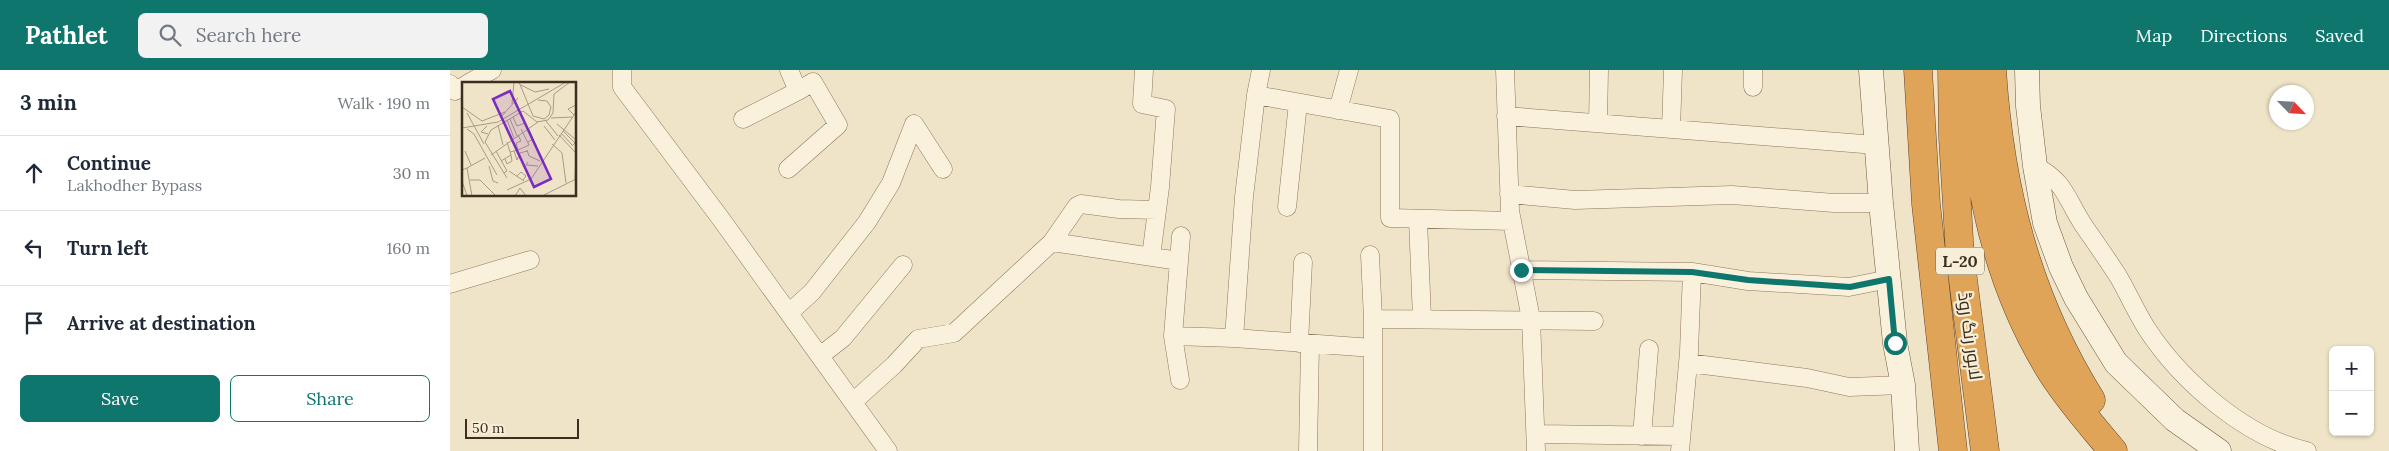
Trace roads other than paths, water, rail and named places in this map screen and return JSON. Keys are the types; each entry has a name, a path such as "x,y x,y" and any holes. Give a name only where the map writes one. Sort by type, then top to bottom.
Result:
{"highway":[{"path":"1903,70 1906,135 1926,204"},
{"name":"لاہور رنگ روڈ","path":"1918,70 1926,204 1954,451"},
{"name":"لاہور رنگ روڈ","path":"1952,70 1952,138 1960,256 1985,451"},
{"path":"1972,70 1973,111 1982,186 2003,269 2017,306 2053,374 2113,451"},
{"path":"1992,70 2000,151 2009,205 2021,247 2056,335 2077,377 2099,413 2128,451"},
{"path":"1932,257 1924,338 1934,451"}],"main road":[{"path":"1871,70 1881,203 1895,343 1903,385 1907,451"},
{"path":"2027,70 2028,106 2035,166 2046,223 2062,268 2076,298 2116,363 2175,420 2219,451"}],"street":[{"path":"471,82 492,70"},
{"path":"622,70 622,87 721,219 888,451"},
{"path":"789,70 798,91"},
{"path":"1144,70 1142,104 1166,109 1151,256"},
{"path":"1234,338 1244,197 1256,95 1261,70"},
{"path":"1338,110 1349,70"},
{"path":"1505,70 1509,194 1512,221 1531,319 1537,443 1642,436 1680,443 1688,363 1692,272"},
{"path":"1598,123 1599,70"},
{"path":"1671,129 1673,70"},
{"path":"743,119 813,82 838,125 788,169"},
{"path":"450,84 455,91 462,87"},
{"path":"1256,95 1390,119 1390,218 1512,221"},
{"path":"1287,207 1298,103"},
{"path":"1506,116 1876,145"},
{"path":"789,313 812,292 867,222 891,183 914,124 943,169"},
{"path":"2035,166 2052,174 2066,190 2071,206 2118,276 2148,330 2189,380 2224,411 2260,434 2307,451"},
{"path":"1509,194 1575,200 1732,195 1834,203 1881,203"},
{"path":"853,402 894,365 918,338 954,334 1052,242 1077,206 1082,204 1157,210"},
{"path":"1418,219 1422,319"},
{"path":"1180,380 1173,336 1181,236"},
{"path":"1052,242 1179,260"},
{"path":"1370,255 1373,348 1373,451"},
{"path":"450,284 530,260"},
{"path":"1303,262 1308,451"},
{"path":"820,356 843,338 903,265"},
{"path":"1521,270 1692,272 1748,280 1850,287 1889,279"},
{"path":"1372,319 1594,321"},
{"path":"1173,336 1234,338 1373,348"},
{"path":"1642,436 1649,349"},
{"path":"1688,363 1807,378 1849,387 1903,385"}]}
